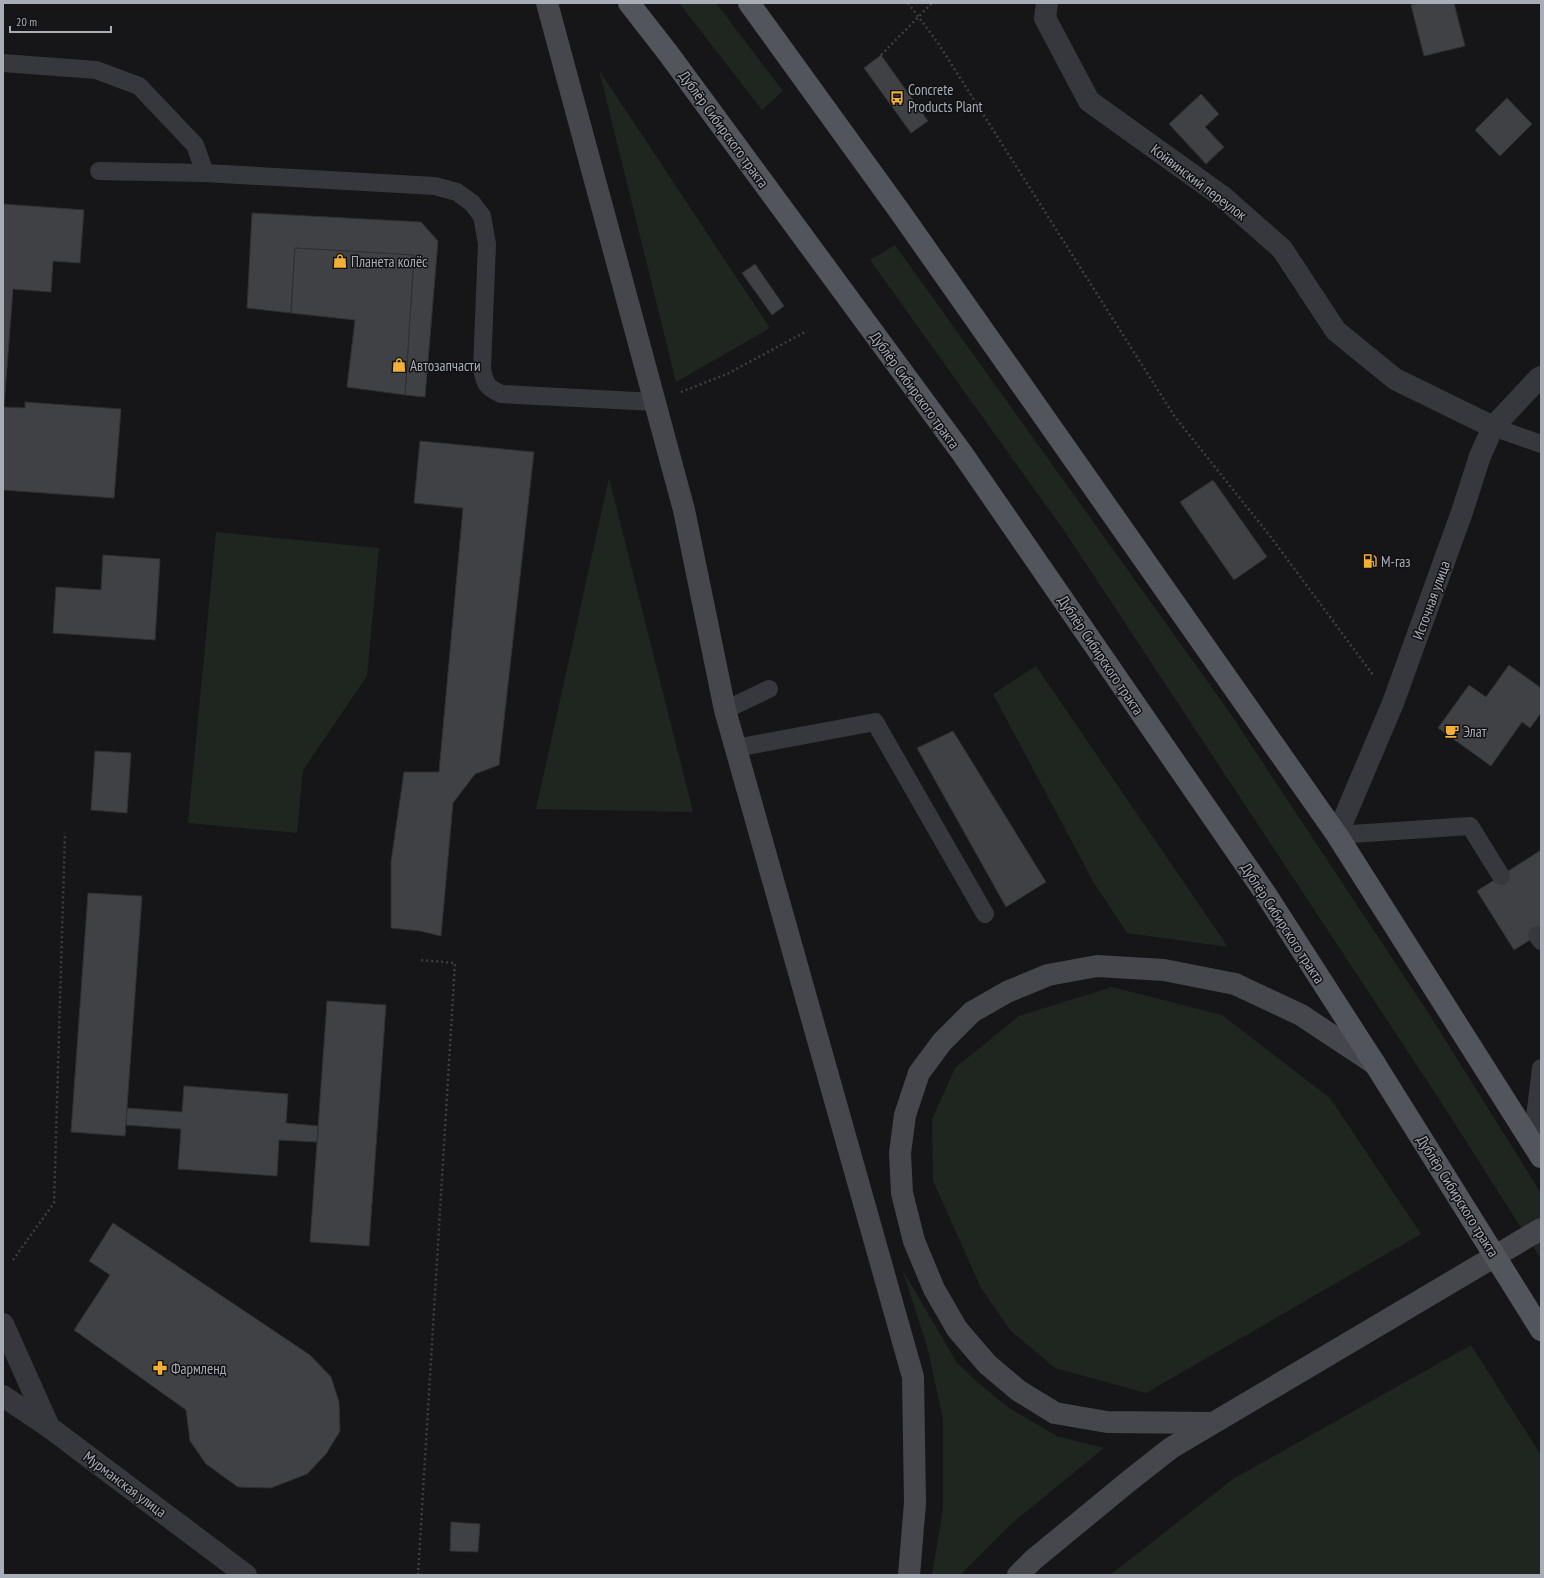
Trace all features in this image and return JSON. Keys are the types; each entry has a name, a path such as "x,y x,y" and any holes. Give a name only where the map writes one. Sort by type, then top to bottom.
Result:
{"main road":[{"path":"547,3 684,510 725,710 913,1377 915,1503 909,1575"},
{"name":"Дублёр Сибирского тракта","path":"629,3 687,78 962,453 1265,893 1375,1064 1541,1330"},
{"path":"749,3 1040,410 1337,835 1537,1149"},
{"path":"1212,1423 1106,1422 1055,1413 1019,1391 987,1364 957,1329 934,1289 914,1241 902,1193 900,1153 904,1115 919,1073 942,1042 972,1012 1007,992 1048,975 1097,966 1164,970 1235,984 1301,1015 1375,1064"},
{"path":"1018,1575 1033,1560 1128,1480 1171,1448 1541,1229"}],"street":[{"name":"Койвинский переулок","path":"1047,3 1045,18 1088,101 1223,197 1282,249 1336,331 1360,351 1395,379 1493,427"},
{"name":"Источная улица","path":"1337,835 1393,703 1462,512 1480,456 1493,427 1541,377"},
{"path":"3,1324 49,1427"},
{"name":"Мурманская улица","path":"3,1396 49,1427 242,1574"}],"lane":[{"path":"3,63 96,70 140,86 196,145 205,173"},
{"path":"100,171 205,173 435,186 457,192 472,203 482,216 487,244 482,369 485,384 492,390 501,394 655,402"},
{"path":"1493,427 1541,444"},
{"path":"725,710 769,689"},
{"path":"736,748 875,722 986,914"},
{"path":"1337,835 1470,826 1501,876"},
{"path":"1537,1149 1541,1068"}],"path":[{"path":"908,3 938,43 1175,417 1270,536 1393,703"},
{"path":"882,55 932,3"},
{"path":"655,402 727,374 806,331"},
{"path":"13,1260 54,1203 65,833"},
{"path":"418,1575 454,963 419,960"}],"shaded area":[{"path":"679,3 716,3 783,91 762,110"},
{"path":"599,70 770,328 676,382"},
{"path":"895,245 1228,710 1431,1017 1541,1193 1541,1259 1443,1105 1065,532 870,260"},
{"path":"609,478 693,812 536,809"},
{"path":"216,532 379,548 367,676 303,770 297,833 188,823"},
{"path":"1036,666 1228,947 1127,933 1094,883 993,694"},
{"path":"1112,987 1222,1015 1330,1098 1421,1234 1146,1393 1055,1368 1010,1330 981,1288 933,1181 932,1119 955,1068 1019,1016"},
{"path":"902,1269 957,1363 982,1386 1009,1408 1057,1436 1104,1448 1011,1524 960,1575 932,1575 943,1509 943,1419 927,1346"},
{"path":"1471,1345 1541,1455 1541,1575 1110,1575 1233,1479"}],"building":[{"path":"1420,3 1454,3 1465,46 1424,56 1411,5"},
{"path":"881,55 928,121 911,133 864,68"},
{"path":"1201,94 1219,114 1205,127 1224,147 1206,164 1169,124"},
{"path":"1507,98 1532,124 1500,156 1475,130"},
{"path":"3,204 84,210 80,263 53,261 51,292 13,289 4,407 25,408 25,402 121,409 114,498 3,490"},
{"path":"252,213 421,222 438,241 425,397 405,395 414,255 295,248 291,313 247,308"},
{"path":"295,248 414,255 405,395 347,387 355,320 291,313"},
{"path":"755,264 784,306 772,315 742,273"},
{"path":"420,441 534,452 499,765 475,774 453,803 441,936 420,931 391,928 391,862 404,772 439,772 463,508 414,503"},
{"path":"1213,480 1267,557 1234,580 1180,502"},
{"path":"103,555 160,559 155,640 53,633 56,587 101,590"},
{"path":"1509,665 1541,688 1541,713 1530,728 1522,722 1491,766 1438,728 1469,685 1486,697"},
{"path":"953,731 1046,882 1006,907 917,748"},
{"path":"95,751 131,753 127,813 91,810"},
{"path":"1541,850 1541,933 1514,950 1477,891"},
{"path":"88,893 142,896 125,1136 71,1132"},
{"path":"327,1001 386,1005 369,1246 310,1242"},
{"path":"184,1086 288,1094 286,1123 318,1126 317,1142 279,1140 277,1176 178,1169 181,1129 126,1125 127,1108 182,1112"},
{"path":"113,1223 310,1355 331,1377 339,1402 340,1431 326,1454 307,1474 271,1488 238,1487 206,1464 190,1441 186,1410 74,1330 110,1275 89,1261"},
{"path":"451,1522 480,1524 478,1552 450,1551"}],"place":[{"name":"Concrete Products Plant","path":"897,98"},
{"name":"Планета колёс","path":"340,261"},
{"name":"Автозапчасти","path":"399,365"},
{"name":"М-газ","path":"1370,561"},
{"name":"Элат","path":"1452,731"},
{"name":"Фармленд","path":"160,1368"}]}
